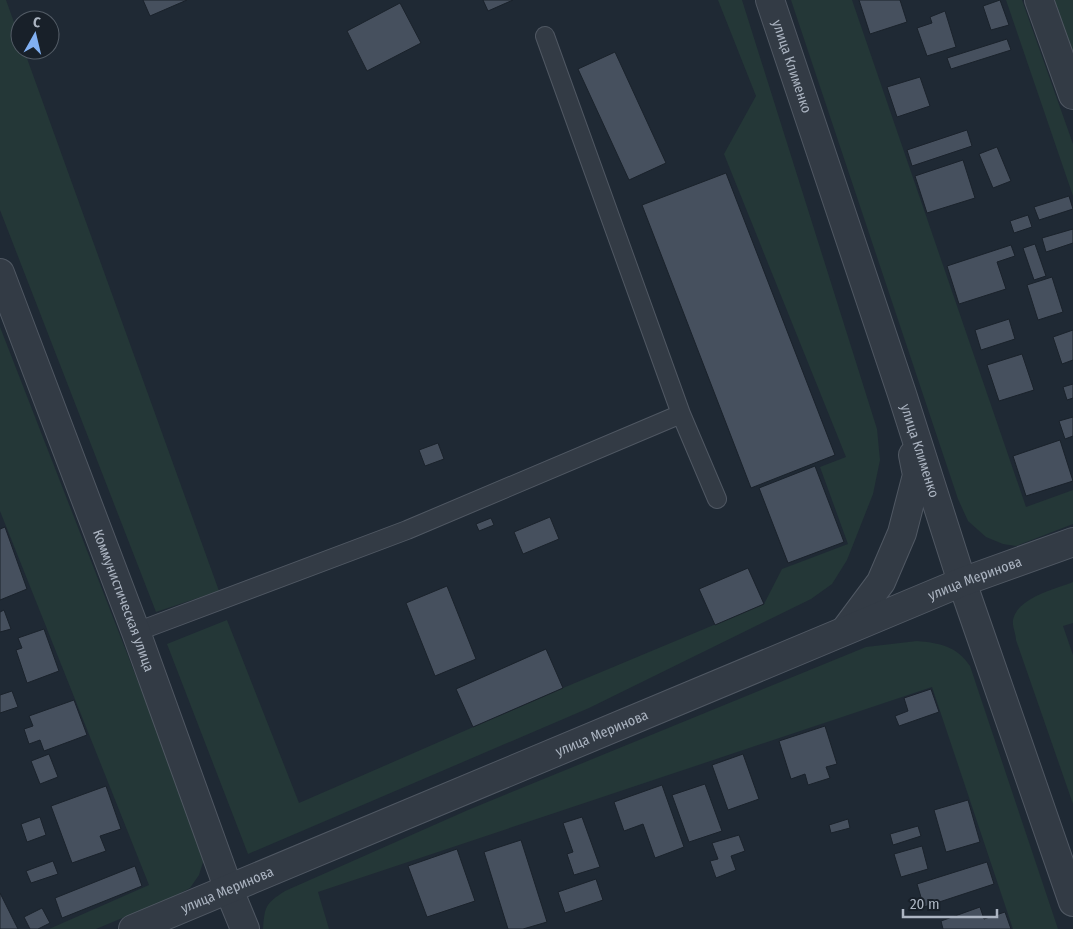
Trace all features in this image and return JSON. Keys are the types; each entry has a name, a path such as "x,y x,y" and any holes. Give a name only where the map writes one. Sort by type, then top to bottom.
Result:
{"street":[{"name":"улица Клименко","path":"770,0 902,394 962,582 1073,902"},
{"path":"1040,0 1073,95"},
{"name":"Коммунистическая улица","path":"0,273 136,632 228,890 245,929"},
{"path":"846,629 881,582 902,533 917,475 902,394"},
{"name":"улица Меринова","path":"133,929 846,629 962,582 1073,542"}],"lane":[{"path":"545,36 680,414 717,499"},
{"path":"136,632 407,530 680,414"}],"shaded area":[{"path":"0,0 6,0 10,11 10,60 28,60 219,591 156,612 0,210"},
{"path":"718,0 742,0 877,429 880,460 873,494 847,560 832,584 811,599 589,708 248,854 167,644 227,620 299,803 563,688 764,604 782,569 848,544 820,467 846,457 724,154 756,96"},
{"path":"791,0 852,0 1026,507 1073,490 1073,524 1016,546 1003,544 986,537 968,521 958,499"},
{"path":"1006,0 1022,0 1073,144 1073,196"},
{"path":"1054,0 1073,0 1073,54"},
{"path":"0,327 202,846 204,859 199,875 190,888 96,929 49,929 149,885 0,511"},
{"path":"1073,582 1073,623 1063,626 1073,655 1073,804 1016,640 1013,620 1016,612 1029,600 1047,591"},
{"path":"917,641 947,647 959,654 970,666 1058,929 1013,929 932,687 318,892 329,929 263,929 267,906 273,899 285,891 468,810 866,647"}],"building":[{"path":"143,0 187,0 150,16"},
{"path":"483,0 513,0 488,11"},
{"path":"859,0 900,0 907,22 870,34"},
{"path":"1000,0 1009,25 991,30 983,6"},
{"path":"400,3 421,43 367,71 347,31"},
{"path":"945,11 956,47 927,56 917,28 932,23 930,17"},
{"path":"1007,39 1011,50 951,69 947,58"},
{"path":"615,52 666,163 629,180 578,69"},
{"path":"920,77 930,106 897,117 887,87"},
{"path":"967,130 972,146 912,166 907,150"},
{"path":"997,147 1011,181 993,188 979,154"},
{"path":"963,160 975,198 927,213 915,176"},
{"path":"726,173 835,455 751,488 642,205"},
{"path":"1069,196 1073,209 1039,220 1034,207"},
{"path":"1028,215 1032,227 1014,233 1010,221"},
{"path":"1073,229 1073,243 1046,252 1042,238"},
{"path":"1035,244 1046,276 1034,280 1023,248"},
{"path":"1011,245 1015,256 997,262 1006,289 959,304 947,266"},
{"path":"1052,277 1063,312 1038,320 1027,285"},
{"path":"1009,319 1015,339 981,350 975,330"},
{"path":"1073,330 1073,360 1062,364 1053,337"},
{"path":"1022,354 1034,390 999,401 987,365"},
{"path":"1073,384 1073,398 1067,400 1063,387"},
{"path":"1073,417 1073,436 1065,439 1059,421"},
{"path":"1060,440 1073,481 1026,496 1013,456"},
{"path":"438,443 444,459 425,466 419,450"},
{"path":"815,466 844,542 788,563 759,488"},
{"path":"550,517 559,539 523,554 514,532"},
{"path":"491,518 494,525 479,531 476,524"},
{"path":"5,527 27,589 0,600 0,529"},
{"path":"748,568 764,604 715,625 699,589"},
{"path":"447,586 476,659 435,676 406,603"},
{"path":"4,610 11,629 0,632 0,612"},
{"path":"44,629 59,671 27,683 16,650 22,648 18,638"},
{"path":"546,649 563,688 473,727 456,689"},
{"path":"931,689 939,712 899,726 895,716 908,711 904,698"},
{"path":"12,691 18,707 0,713 0,695"},
{"path":"74,700 87,735 44,751 40,740 29,744 24,729 33,726 29,716"},
{"path":"825,726 837,764 826,767 830,778 808,785 805,774 791,779 779,741"},
{"path":"49,754 58,777 40,784 31,761"},
{"path":"743,754 759,799 728,810 712,765"},
{"path":"705,784 722,831 689,842 672,795"},
{"path":"662,785 684,847 655,858 643,824 624,831 614,802"},
{"path":"106,786 121,829 100,836 106,851 72,863 51,806"},
{"path":"968,800 980,842 946,852 934,810"},
{"path":"40,817 46,835 27,842 21,824"},
{"path":"582,817 600,867 574,875 567,854 573,852 563,823"},
{"path":"848,819 850,828 831,833 829,825"},
{"path":"918,826 921,836 893,845 890,834"},
{"path":"739,835 745,851 731,856 736,870 716,878 710,861 718,859 712,843"},
{"path":"521,840 547,922 523,929 508,929 484,852"},
{"path":"922,846 928,869 901,877 894,854"},
{"path":"457,849 475,901 427,917 408,866"},
{"path":"53,861 58,874 31,883 26,871"},
{"path":"987,862 994,884 924,907 917,884"},
{"path":"135,866 142,886 62,918 55,898"},
{"path":"596,879 603,900 565,913 558,892"},
{"path":"0,893 18,929 0,929"},
{"path":"980,907 984,919 1005,912 1011,929 943,929 941,921"},
{"path":"42,908 50,923 38,929 30,929 24,917"}]}
